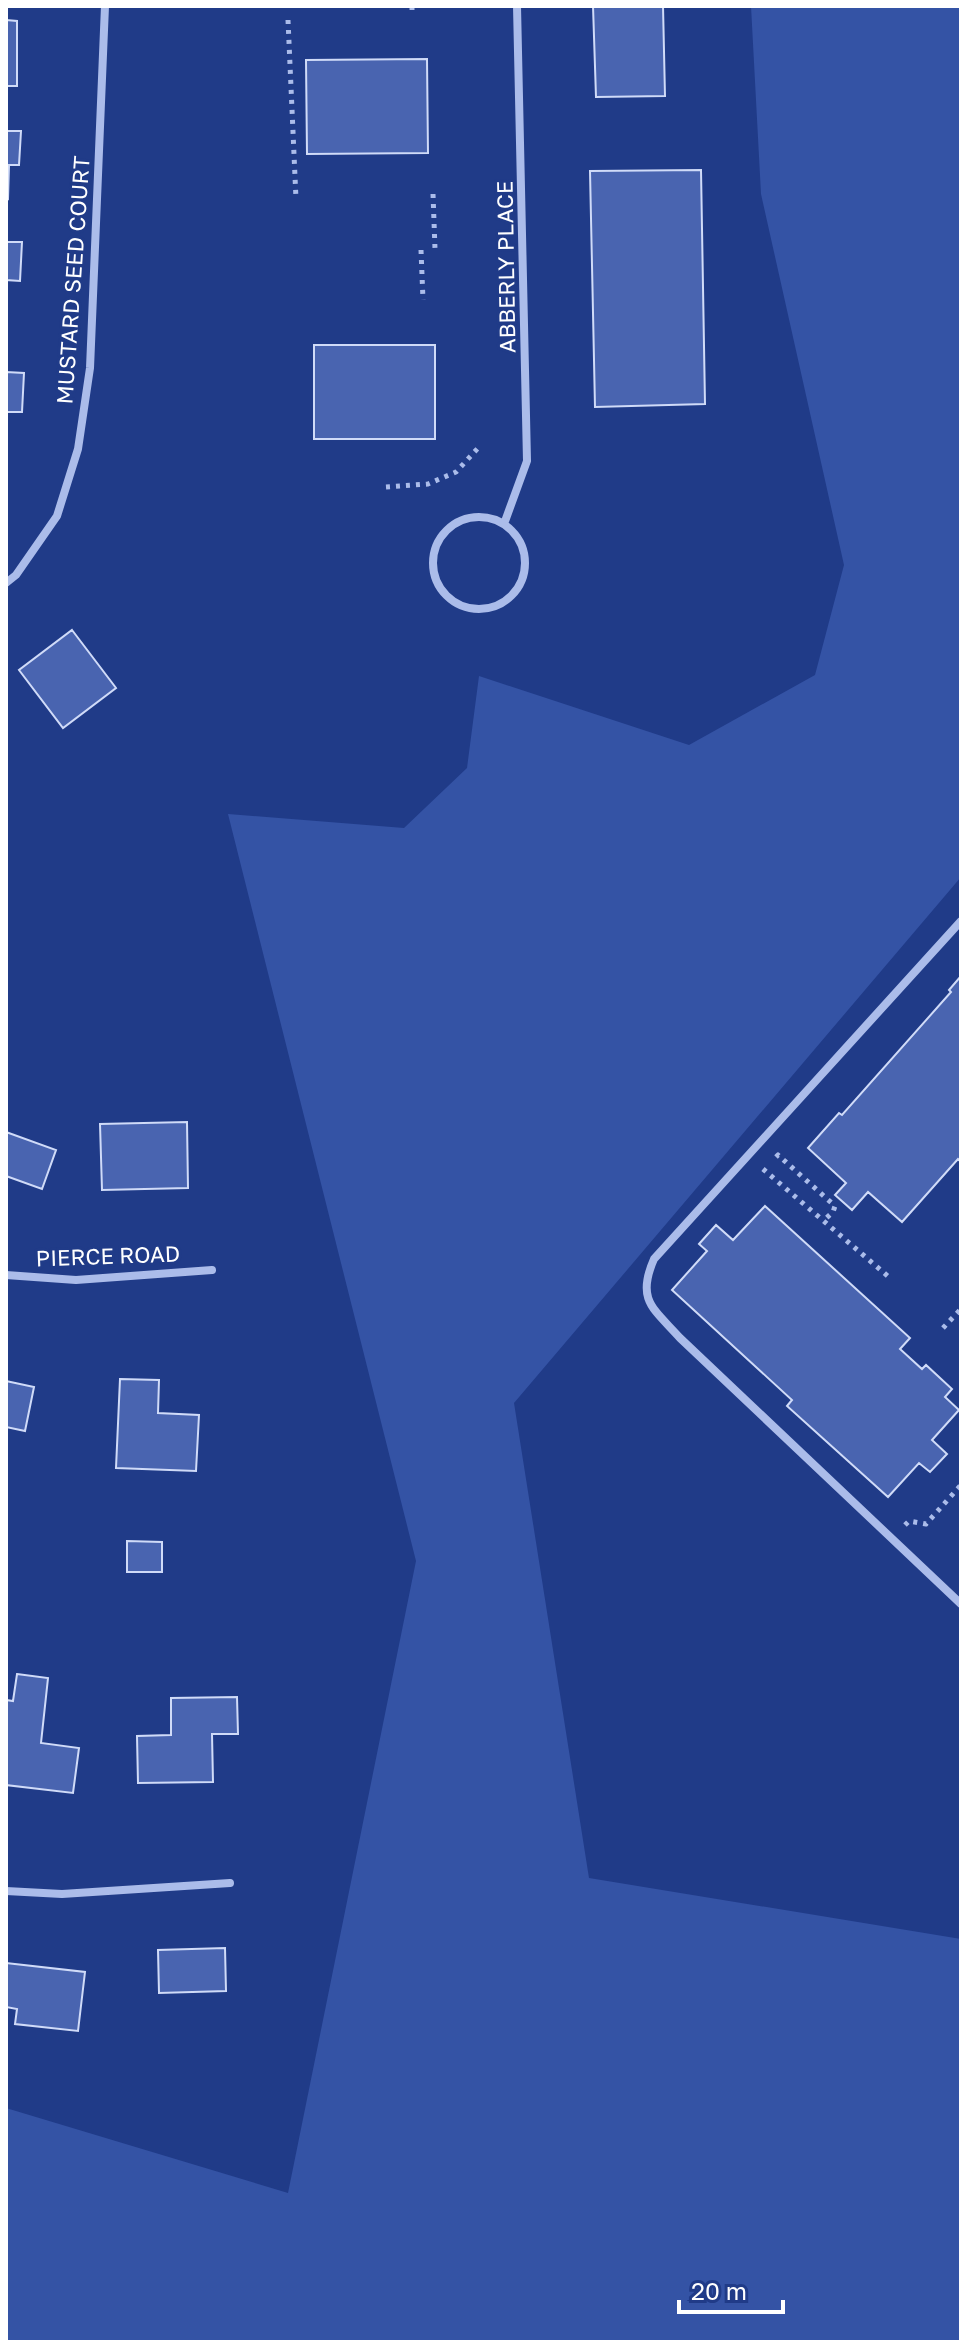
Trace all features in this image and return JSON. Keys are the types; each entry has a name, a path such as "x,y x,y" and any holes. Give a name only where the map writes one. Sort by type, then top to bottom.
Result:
{"street":[{"name":"MUSTARD SEED COURT","path":"6,583 16,575 57,516 78,449 90,368 105,6"},
{"name":"ABBERLY PLACE","path":"504,524 527,461 517,6"},
{"path":"473,517 489,517 504,524 515,533 522,547 524,576 517,590 493,607 463,607 439,588 433,573 437,543 446,530 459,521 473,517"},
{"path":"961,921 654,1259 645,1279 645,1293 680,1338 961,1604"},
{"name":"PIERCE ROAD","path":"6,1275 76,1280 212,1270"},
{"path":"6,1891 62,1894 230,1883"}],"path":[{"path":"412,6 412,16"},
{"path":"288,20 296,199"},
{"path":"433,194 435,249"},
{"path":"421,250 423,300"},
{"path":"386,487 428,484 456,472 479,447"},
{"path":"764,1171 778,1155 835,1206 823,1221"},
{"path":"747,1156 890,1278"},
{"path":"943,1328 961,1309"},
{"path":"892,1538 909,1521 926,1524 961,1485"}],"shaded area":[{"path":"751,6 961,6 961,877 514,1403 589,1878 961,1939 961,2342 6,2342 6,2108 288,2193 416,1561 228,814 404,828 467,768 479,676 689,745 815,675 844,565 761,194"}],"building":[{"path":"593,6 663,6 665,96 596,97"},
{"path":"6,20 17,21 17,86 6,86"},
{"path":"427,59 428,153 307,154 306,60"},
{"path":"6,131 21,131 19,165 9,165 8,199 6,198"},
{"path":"701,170 705,404 595,407 590,171"},
{"path":"6,242 22,242 20,281 6,280"},
{"path":"314,345 435,345 435,439 314,439"},
{"path":"6,372 24,373 22,412 6,412"},
{"path":"72,630 116,688 63,728 19,670"},
{"path":"961,976 961,1162 958,1159 902,1222 868,1192 852,1210 835,1195 846,1183 808,1148 839,1113 842,1115 951,992 949,990"},
{"path":"187,1122 188,1188 102,1190 100,1124"},
{"path":"6,1132 56,1150 42,1189 6,1176"},
{"path":"765,1206 910,1338 900,1349 922,1369 926,1365 952,1389 945,1397 959,1410 932,1440 947,1454 930,1472 919,1463 888,1497 787,1406 792,1400 672,1290 707,1251 699,1244 716,1225 733,1240"},
{"path":"120,1379 159,1380 158,1413 199,1415 196,1471 116,1468"},
{"path":"6,1381 34,1387 25,1431 6,1427"},
{"path":"127,1541 162,1542 162,1572 127,1572"},
{"path":"17,1674 48,1678 41,1743 79,1748 73,1793 6,1785 6,1700 13,1701"},
{"path":"237,1697 238,1734 212,1734 213,1782 138,1783 137,1736 171,1735 171,1698"},
{"path":"225,1948 226,1991 159,1993 158,1950"},
{"path":"6,1963 85,1972 78,2031 15,2024 17,2009 6,2007"}]}
